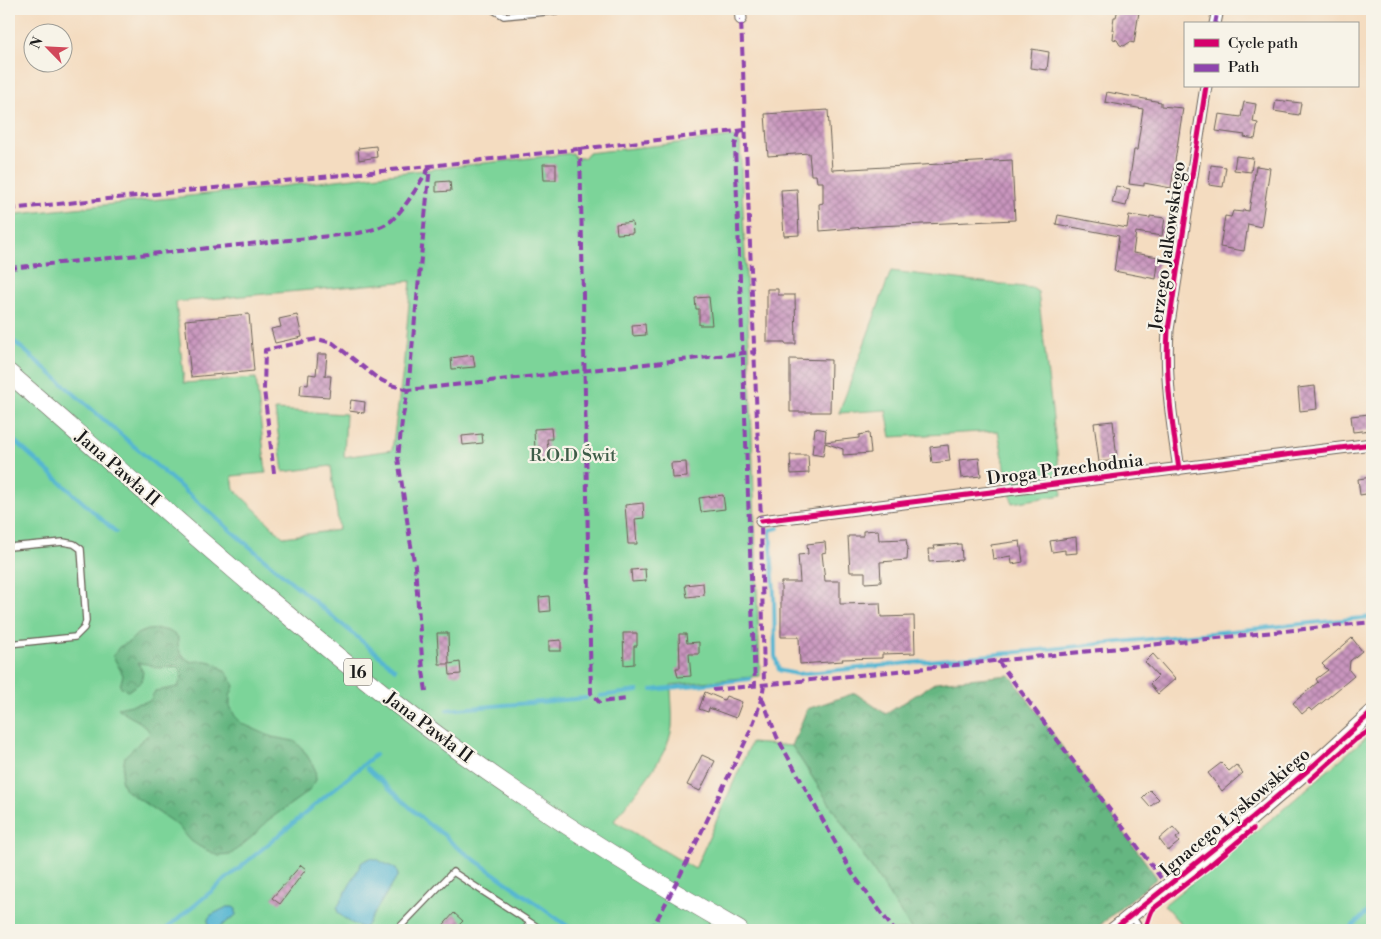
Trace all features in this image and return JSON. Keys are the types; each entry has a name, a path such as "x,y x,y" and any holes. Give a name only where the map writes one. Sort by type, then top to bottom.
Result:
{"main road":[{"name":"Jana Pawła II","path":"9,373 325,646 401,707 507,785 549,813 692,903 739,930"}],"street":[{"path":"1215,22 1218,9"},
{"name":"Jerzego Jalkowskiego","path":"1179,469 1169,401 1166,355 1168,330 1206,88"},
{"name":"Droga Przechodnia","path":"761,521 1372,444"},
{"name":"Ignacego Łyskowskiego","path":"1113,930 1254,817 1372,712"}],"lane":[{"path":"492,9 504,16 576,9"},
{"path":"9,547 63,542 74,544 80,550 86,621 84,628 75,637 9,644"},
{"path":"397,930 453,872 542,930"},
{"path":"1130,915 1141,930"},
{"path":"524,930 531,923"},
{"path":"297,930 310,928 317,930"}],"green space":[{"name":"R.O.D Świt","path":"733,137 740,143 749,345 760,676 671,685 672,727 664,752 614,821 695,869 751,743 792,746 912,930 9,930 9,215 573,153 575,158 584,158 588,153","holes":["411,281 403,370 392,450 344,457 346,414 275,410 283,472 331,466 339,530 283,537 234,489 232,476 266,473 256,378 184,383 176,302"]},
{"path":"891,271 1032,288 1038,292 1062,495 1012,503 998,431 891,437 886,410 839,413"},
{"path":"159,629 169,631 178,637 180,652 188,660 192,662 212,662 227,674 234,686 230,696 230,706 235,716 243,724 272,737 294,741 302,748 315,769 316,780 309,791 267,821 253,836 230,855 219,856 191,841 177,825 125,790 121,780 125,756 150,733 147,728 118,708 150,701 155,691 178,687 182,676 178,666 157,668 148,664 138,663 143,672 141,682 128,691 120,686 123,675 113,656 119,647 129,642 137,634"},
{"path":"1010,675 1157,878 1094,930 912,930 792,746 807,709 855,693 886,714 936,682"},
{"path":"1372,732 1372,930 1186,930 1164,905 1280,812"}],"water":[{"path":"370,858 396,869 398,875 365,928 347,920 338,913 337,908 362,862"},
{"path":"227,907 236,909 236,915 216,930 212,929 208,919 211,915"}],"building":[{"path":"1118,9 1136,9 1135,11 1139,12 1134,43 1130,42 1124,46 1113,39 1114,17 1116,17"},
{"path":"1032,49 1049,52 1047,70 1030,68"},
{"path":"1107,92 1161,102 1161,106 1183,108 1171,188 1144,183 1144,186 1129,184 1134,150 1137,150 1143,109 1105,102"},
{"path":"1276,100 1301,103 1299,115 1274,111"},
{"path":"1244,102 1256,104 1253,122 1258,123 1255,139 1244,137 1245,135 1216,131 1219,114 1241,117"},
{"path":"828,110 832,170 1012,160 1015,220 877,226 820,231 819,204 823,203 823,182 817,182 816,175 811,175 809,153 768,156 765,114"},
{"path":"376,146 377,157 359,160 358,148"},
{"path":"1236,156 1253,158 1251,172 1234,170"},
{"path":"543,164 556,164 556,180 544,180"},
{"path":"1211,165 1226,167 1223,187 1209,185"},
{"path":"1256,166 1270,168 1261,227 1248,224 1244,251 1220,247 1225,216 1231,217 1233,211 1249,211"},
{"path":"450,181 451,191 436,192 436,182"},
{"path":"1116,186 1130,189 1126,206 1112,203"},
{"path":"797,189 799,235 784,236 781,190"},
{"path":"1058,215 1127,228 1129,215 1165,218 1162,236 1136,232 1133,253 1159,257 1156,279 1114,271 1119,236 1056,224"},
{"path":"632,222 633,233 617,234 616,224"},
{"path":"767,289 778,289 778,295 795,295 796,344 767,342"},
{"path":"709,297 712,325 699,325 699,309 696,309 695,298"},
{"path":"249,314 254,371 191,377 185,320"},
{"path":"297,315 302,337 275,343 271,329 281,327 279,319"},
{"path":"645,324 646,335 633,336 632,325"},
{"path":"318,354 327,354 325,376 331,376 329,397 300,395 301,384 308,385 309,374 316,375"},
{"path":"473,355 475,367 452,369 451,358"},
{"path":"790,359 831,360 830,412 790,412"},
{"path":"1315,386 1317,409 1300,411 1298,388"},
{"path":"351,400 365,402 364,413 349,411"},
{"path":"1369,414 1371,430 1353,432 1351,416"},
{"path":"1113,421 1117,460 1099,462 1094,423"},
{"path":"551,428 552,439 547,439 549,461 532,462 531,452 535,451 534,429"},
{"path":"815,428 826,430 825,442 859,438 859,435 869,433 871,453 843,455 843,449 825,443 823,456 812,454"},
{"path":"482,434 483,443 463,445 462,436"},
{"path":"948,445 950,461 932,463 930,447"},
{"path":"790,455 808,455 809,473 791,474"},
{"path":"979,458 981,476 961,478 959,460"},
{"path":"686,462 687,477 672,478 671,463"},
{"path":"1372,477 1372,493 1360,495 1358,479"},
{"path":"723,495 725,509 701,512 699,498"},
{"path":"643,503 644,518 635,519 637,544 628,544 625,505"},
{"path":"878,530 879,540 906,539 908,547 907,560 880,562 881,582 865,583 865,572 850,572 848,536 863,536 863,531"},
{"path":"1076,537 1077,553 1065,554 1065,550 1052,552 1050,541"},
{"path":"1020,541 1023,562 1012,564 1011,556 993,559 991,545"},
{"path":"825,542 826,552 822,553 825,581 840,581 840,604 880,603 881,617 914,616 915,653 882,654 882,658 842,659 843,661 800,664 799,637 781,637 781,582 800,582 798,555 808,554 807,544"},
{"path":"961,544 962,560 929,562 928,549 935,549 934,546"},
{"path":"645,569 646,581 632,582 631,570"},
{"path":"703,583 704,595 687,597 685,585"},
{"path":"549,596 550,611 540,612 539,597"},
{"path":"437,633 448,633 449,664 439,664"},
{"path":"623,633 637,633 637,646 634,646 634,664 624,665"},
{"path":"679,634 686,634 687,643 699,642 699,654 689,654 691,676 678,677 676,668 680,668"},
{"path":"1352,638 1362,651 1350,661 1349,670 1354,676 1312,711 1309,708 1302,714 1293,703 1318,682 1316,679 1328,670 1322,664"},
{"path":"561,640 561,651 549,651 549,641"},
{"path":"1153,654 1175,679 1158,694 1150,684 1158,676 1145,662"},
{"path":"460,662 461,674 450,675 449,664"},
{"path":"705,692 724,700 726,696 742,702 736,718 709,708 708,712 699,709"},
{"path":"702,755 715,761 700,791 687,785"},
{"path":"1221,763 1229,771 1236,765 1243,773 1222,791 1208,773"},
{"path":"1150,790 1159,799 1150,807 1142,798"},
{"path":"1173,827 1180,835 1176,838 1179,842 1168,851 1159,839"},
{"path":"301,865 306,869 280,904 272,898"},
{"path":"454,913 463,921 454,930 439,930"}],"waterway":[{"path":"9,337 237,536 395,669"},
{"path":"9,436 116,532"},
{"path":"778,528 770,530 775,656 779,670 797,674 1372,617"},
{"path":"652,690 750,679"},
{"path":"600,696 638,691"},
{"path":"447,710 586,698"},
{"path":"165,930 375,755"},
{"path":"367,768 454,845 573,930"},
{"path":"1348,930 1372,908"}],"marked path":[{"path":"1215,22 1218,9"},
{"path":"651,930 747,738 757,712 764,685 761,521 741,19"},
{"path":"740,130 735,145 755,685"},
{"path":"9,209 430,166 745,130"},
{"path":"580,147 591,693 599,702 628,699"},
{"path":"274,473 264,390 265,350 317,339 333,343 377,378 408,390 430,166"},
{"path":"9,268 359,233 381,227 392,220 407,202 429,168"},
{"path":"426,691 415,566 398,458 408,390 754,352"},
{"path":"713,690 1372,622"},
{"path":"998,661 1161,878"},
{"path":"762,698 777,737 852,873 894,930"}],"cycle path":[{"path":"1179,469 1168,383 1168,330 1206,88"},
{"path":"761,521 1372,444"},
{"path":"1113,930 1253,817 1372,712"},
{"path":"1310,780 1355,740 1372,729"},
{"path":"1143,930 1153,909 1253,829"}]}
